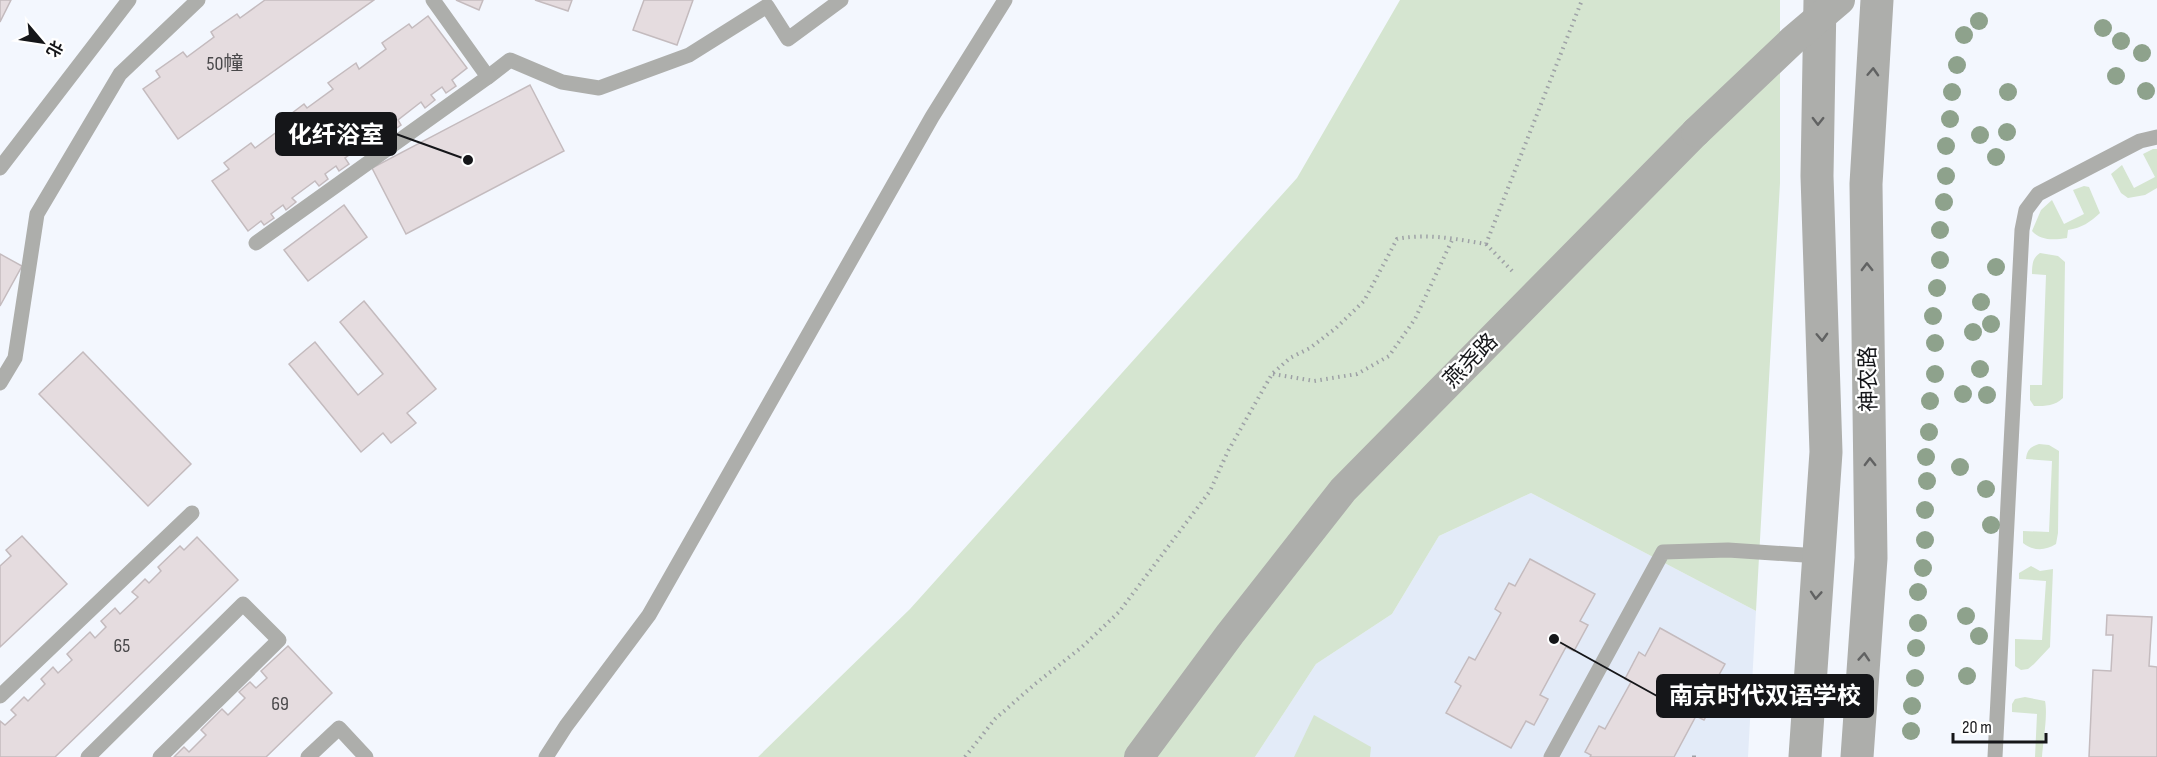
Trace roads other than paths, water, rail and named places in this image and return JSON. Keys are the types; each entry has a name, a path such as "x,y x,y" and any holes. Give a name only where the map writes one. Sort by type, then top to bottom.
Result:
{"street":[{"name":"神农路","path":"1805,757 1826,452 1817,176 1820,0"},
{"name":"燕尧路","path":"1139,757 1230,634 1343,490 1696,132 1793,40 1840,0"},
{"name":"神农路","path":"1857,757 1871,558 1866,184 1877,0"}],"lane":[{"path":"0,168 129,0"},
{"path":"0,383 15,358 37,214 120,74 198,0"},
{"path":"433,0 488,77"},
{"path":"256,243 510,60 562,82 599,88 689,55 768,6 788,39 841,0"},
{"path":"546,757 649,615 927,127 1005,0"},
{"path":"1995,757 2022,230 2026,210 2038,194 2140,141 2157,137"},
{"path":"0,696 192,513"},
{"path":"1551,757 1663,552 1728,550 1819,556"},
{"path":"88,757 243,604 279,640 160,757"},
{"path":"308,757 339,728 366,757"}],"place":[{"name":"化纤浴室","path":"468,160"},
{"name":"南京时代双语学校","path":"1554,639"}]}
